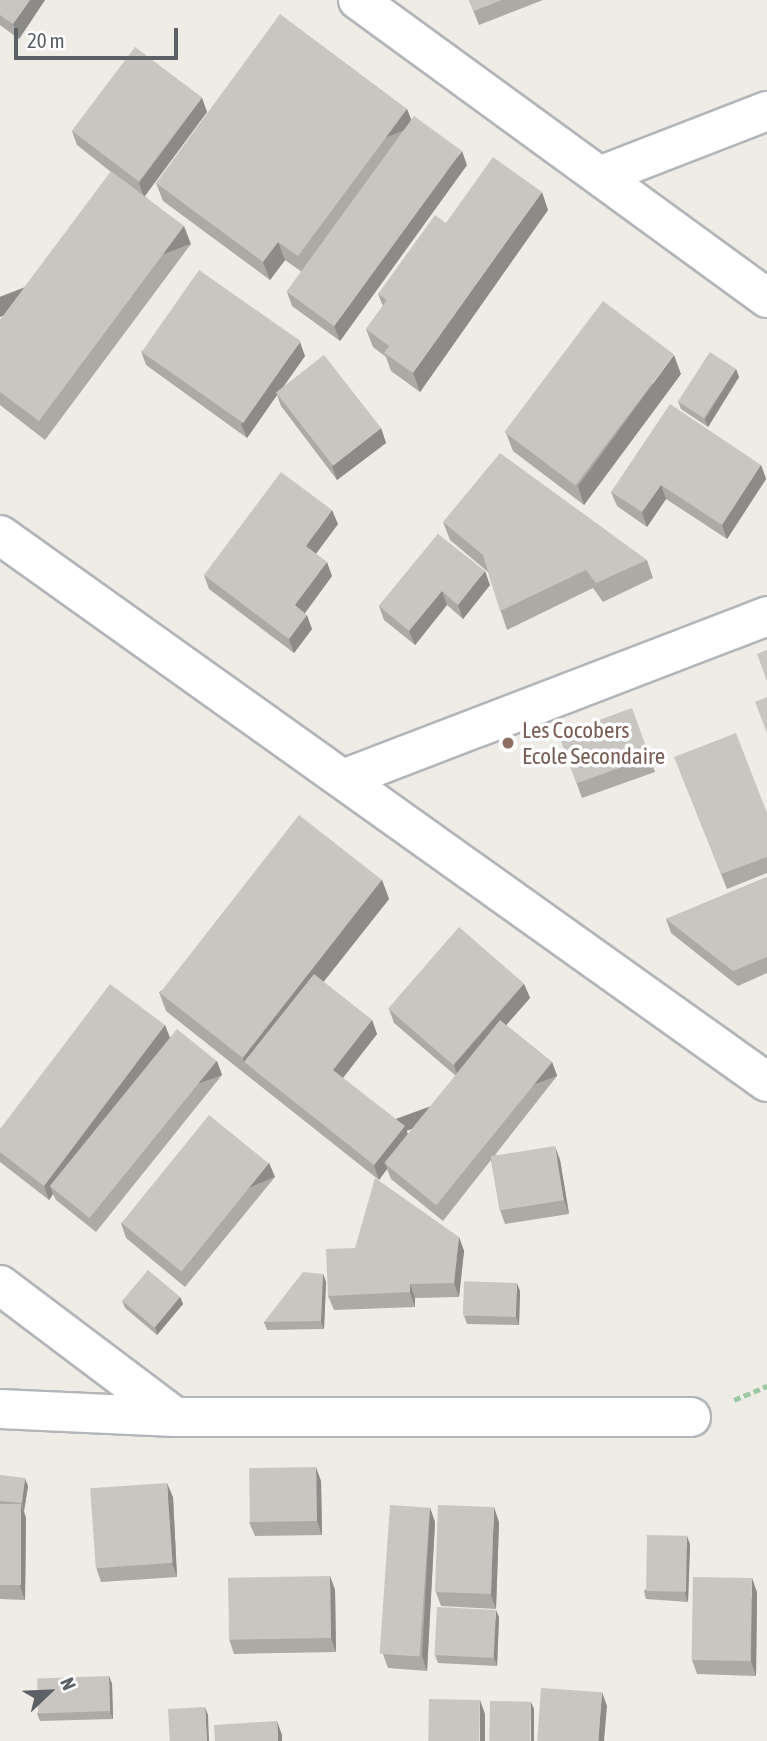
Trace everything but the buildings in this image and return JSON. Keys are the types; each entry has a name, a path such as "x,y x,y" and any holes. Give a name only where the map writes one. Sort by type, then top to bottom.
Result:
{"street":[{"path":"358,0 602,175 767,298"},
{"path":"602,175 767,111"},
{"path":"0,535 767,1082"},
{"path":"343,779 767,616"},
{"path":"0,1285 175,1416"},
{"path":"0,1409 175,1416 691,1417"}],"place":[{"name":"Les Cocobers Ecole Secondaire","path":"508,743"}]}
